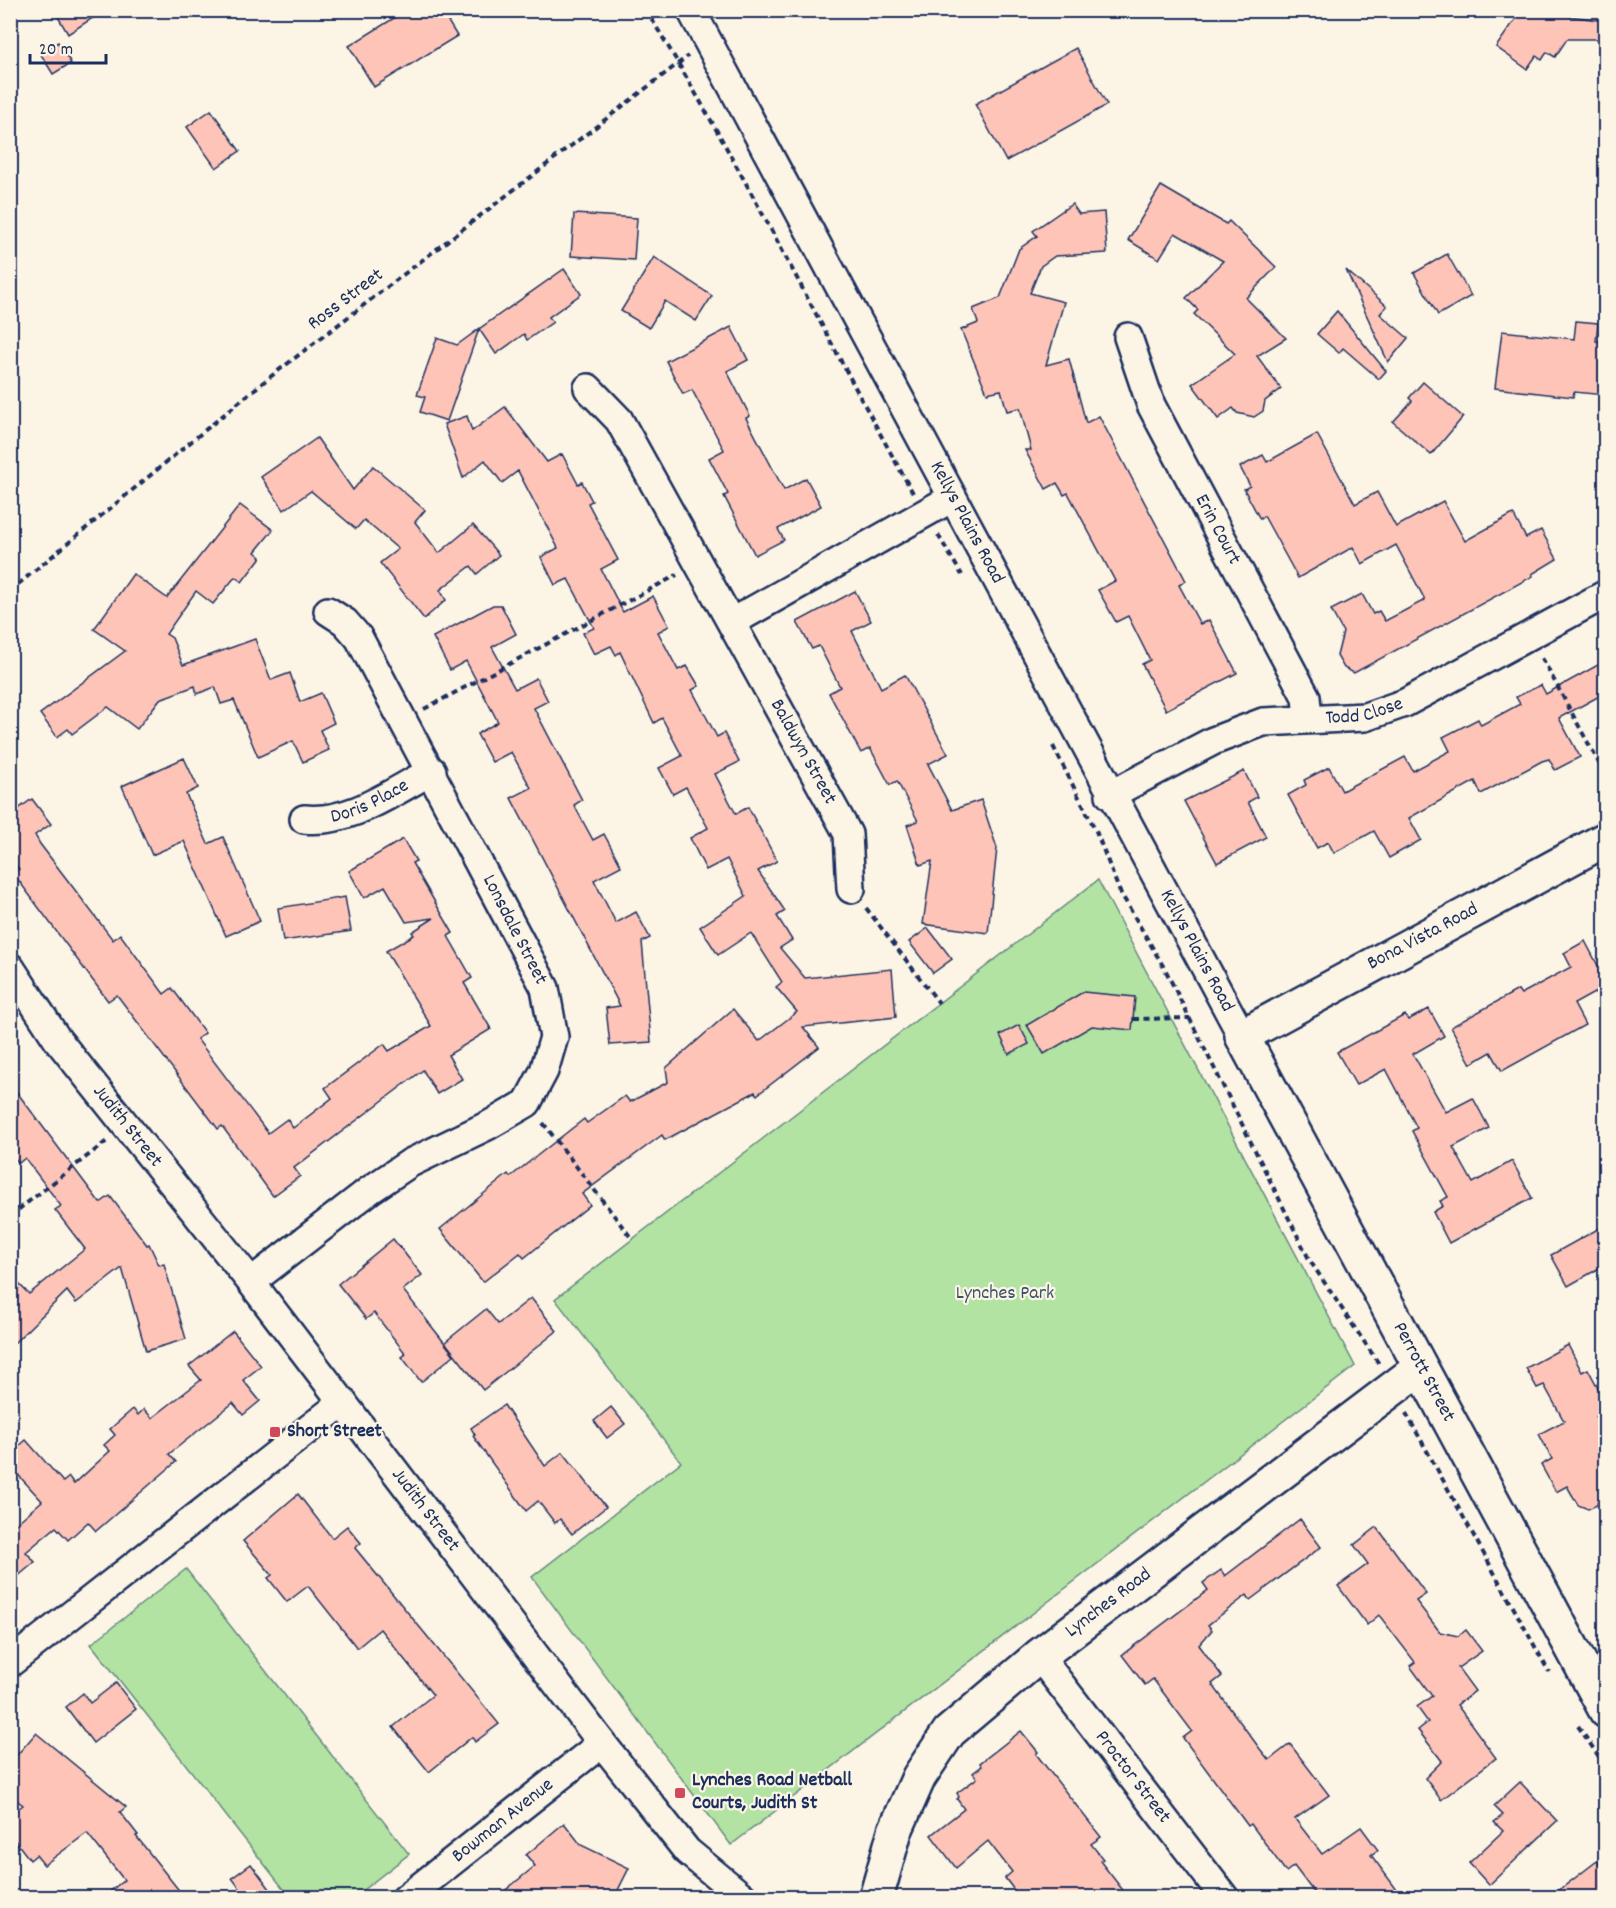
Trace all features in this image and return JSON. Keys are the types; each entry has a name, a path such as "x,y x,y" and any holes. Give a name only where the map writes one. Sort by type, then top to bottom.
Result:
{"street":[{"name":"Kellys Plains Road","path":"691,10 1110,795 1242,1036"},
{"name":"Erin Court","path":"1128,337 1151,405 1306,697 1308,719"},
{"name":"Baldwyn Street","path":"588,388 619,420 848,834 851,889"},
{"path":"732,622 952,498"},
{"name":"Todd Close","path":"1110,795 1233,733 1263,722 1365,717 1405,703 1605,594"},
{"name":"Lonsdale Street","path":"251,1282 370,1190 410,1163 489,1125 527,1103 544,1071 554,1037 545,988 432,771 359,638 345,622 328,611"},
{"name":"Doris Place","path":"304,819 324,821 347,815 432,771"},
{"name":"Bona Vista Road","path":"1242,1036 1605,839"},
{"name":"Judith Street","path":"10,967 57,1039 251,1282 687,1851 744,1898"},
{"name":"Perrott Street","path":"1242,1036 1419,1368 1591,1717"},
{"name":"Lynches Road","path":"876,1898 895,1832 918,1777 949,1732 1039,1656 1419,1368"},
{"path":"10,1663 343,1402"},
{"name":"Proctor Street","path":"1039,1656 1225,1898"},
{"name":"Bowman Avenue","path":"406,1898 602,1743"}],"path":[{"path":"646,10 680,63 788,257 915,495"},
{"name":"Ross Street","path":"10,591 261,384 707,41"},
{"path":"420,711 686,570"},
{"path":"1537,648 1605,776"},
{"path":"1105,853 1119,890 1166,971 1310,1261 1379,1364"},
{"path":"867,910 939,1002"},
{"path":"1133,1019 1190,1018"},
{"path":"536,1114 632,1239"},
{"path":"10,1216 96,1150"},
{"path":"1406,1411 1554,1681"},
{"path":"1591,1717 1605,1767"}],"green space":[{"name":"Lynches Park","path":"1098,880 1355,1366 731,1845 532,1577 681,1462 555,1299"},
{"path":"186,1569 409,1854 354,1897 290,1897 91,1644"}],"building":[{"path":"54,10 105,10 68,34"},
{"path":"407,10 441,10 457,36 374,87 349,46"},
{"path":"1522,10 1573,10 1569,16 1605,21 1605,39 1567,39 1555,57 1547,52 1542,60 1536,56 1527,69 1496,47"},
{"path":"58,42 71,63 53,74 40,53"},
{"path":"1076,48 1107,105 1006,161 975,104"},
{"path":"211,110 240,151 216,168 187,127"},
{"path":"1161,186 1226,224 1229,221 1276,267 1246,298 1286,338 1257,356 1281,389 1265,401 1263,411 1254,417 1237,413 1233,408 1218,419 1192,384 1235,354 1194,314 1198,310 1186,298 1223,261 1175,233 1159,259 1128,240"},
{"path":"1072,204 1079,214 1104,212 1107,253 1055,256 1041,266 1030,293 1064,302 1046,365 1069,359 1086,423 1099,416 1186,581 1179,585 1200,624 1209,620 1237,673 1166,710 1142,664 1150,660 1128,616 1116,622 1098,590 1115,581 1068,493 1064,495 1057,483 1046,489 1025,450 1031,450 1020,408 1007,411 1001,390 987,393 961,330 978,323 973,309 1000,298 1019,249 1037,236 1033,231"},
{"path":"574,214 637,218 634,260 571,256"},
{"path":"1447,254 1471,296 1438,315 1414,273"},
{"path":"654,257 712,296 696,321 665,301 649,328 621,311"},
{"path":"564,269 581,294 549,317 553,322 527,340 524,334 496,354 479,329"},
{"path":"1346,270 1387,306 1380,314 1408,338 1388,362"},
{"path":"1337,311 1386,371 1379,379 1343,348 1339,353 1317,334"},
{"path":"1576,321 1598,323 1596,341 1605,342 1605,395 1574,392 1573,397 1495,388 1502,331 1574,339"},
{"path":"731,327 748,360 727,371 750,416 746,418 784,490 806,478 821,506 778,529 784,540 755,555 724,496 728,494 709,458 724,450 692,390 683,394 666,361"},
{"path":"479,329 447,421 420,412 425,397 417,395 437,338 457,345"},
{"path":"1423,382 1463,417 1431,455 1393,422 1412,401 1409,398"},
{"path":"505,407 547,462 562,454 578,484 582,482 592,501 588,503 618,560 601,569 623,612 653,596 669,626 658,632 678,670 687,666 699,686 692,690 717,737 724,733 739,762 715,774 736,814 748,807 777,861 758,871 785,911 777,916 792,940 780,948 805,978 892,969 896,1017 803,1027 819,1047 757,1095 755,1092 665,1140 662,1135 582,1194 590,1205 524,1258 520,1253 483,1282 440,1229 508,1174 510,1177 584,1119 587,1123 625,1096 630,1102 668,1082 666,1068 733,1009 759,1041 797,1012 776,987 782,982 751,933 718,955 700,927 746,896 727,859 706,870 690,838 708,828 686,787 673,794 659,768 682,756 662,718 654,723 620,652 616,655 611,646 594,654 583,633 594,628 568,579 555,585 541,557 558,548 518,471 502,483 485,460 463,478 444,424 467,416 472,431"},
{"path":"1317,434 1355,504 1377,492 1396,527 1443,501 1465,541 1513,514 1526,538 1541,530 1557,559 1532,574 1533,576 1354,673 1344,668 1337,656 1343,632 1331,610 1362,594 1373,614 1379,611 1385,621 1425,600 1396,545 1362,564 1353,547 1298,578 1264,516 1260,519 1244,489 1250,486 1240,467 1263,455 1267,462"},
{"path":"317,438 353,490 373,466 425,510 415,522 439,553 473,525 499,555 477,574 471,566 440,590 446,600 424,619 380,563 398,549 364,520 356,529 311,491 284,510 261,477"},
{"path":"240,505 273,530 255,552 261,557 242,582 235,577 213,604 196,591 166,634 172,638 183,665 255,639 271,680 290,673 300,702 321,693 334,723 320,730 329,750 303,762 293,741 258,757 234,700 221,704 215,687 197,694 195,686 160,699 137,729 108,707 72,734 68,729 57,737 40,714 125,651 94,629 133,574 167,598"},
{"path":"855,591 871,621 852,631 881,688 905,675 948,754 928,764 952,810 981,800 997,848 988,933 923,924 932,861 920,865 907,825 918,821 897,781 890,785 870,748 861,753 829,693 840,687 819,646 812,649 797,622"},
{"path":"493,605 501,605 516,634 492,647 515,689 536,678 548,701 534,708 582,800 574,805 593,840 604,834 621,866 594,880 616,923 636,912 650,938 642,942 651,1042 610,1045 606,1008 620,1006 511,798 531,788 511,752 492,762 477,734 498,722 466,661 450,670 433,637"},
{"path":"1605,661 1605,693 1559,718 1580,757 1555,770 1549,759 1542,761 1481,794 1475,781 1409,818 1421,840 1389,858 1374,831 1334,853 1328,842 1317,848 1288,795 1306,785 1304,780 1329,767 1342,791 1405,757 1413,771 1450,751 1443,737 1478,719 1481,725 1520,704 1516,697 1541,685 1546,694"},
{"path":"184,758 198,788 186,794 208,844 223,837 260,921 226,936 184,841 152,855 122,786"},
{"path":"1244,771 1257,797 1248,802 1266,837 1217,863 1184,801"},
{"path":"32,799 51,824 35,835 40,844 113,940 120,934 164,994 172,988 205,1033 197,1039 268,1133 287,1119 293,1128 332,1098 325,1088 384,1044 389,1051 431,1026 386,951 414,935 412,932 434,918 406,922 385,886 364,898 349,871 403,839 416,861 412,863 453,933 448,936 472,978 464,983 491,1029 448,1055 462,1079 437,1094 423,1070 294,1168 300,1176 273,1196 222,1126 218,1129 117,995 108,1001 13,873 19,869 10,857 10,815"},
{"path":"345,897 351,931 283,941 278,908"},
{"path":"928,928 952,959 933,973 909,942"},
{"path":"1585,941 1605,979 1605,987 1574,1004 1585,1025 1502,1071 1491,1052 1471,1064 1451,1027 1518,990 1521,994 1571,967 1564,953"},
{"path":"1083,992 1135,997 1132,1030 1092,1026 1044,1054 1027,1025"},
{"path":"1429,1009 1444,1036 1413,1054 1446,1112 1473,1098 1489,1128 1453,1147 1473,1183 1512,1161 1532,1198 1449,1243 1433,1212 1443,1206 1440,1201 1448,1197 1412,1131 1417,1128 1386,1069 1356,1085 1337,1052 1405,1015 1408,1020"},
{"path":"1019,1025 1029,1044 1009,1054 1000,1035"},
{"path":"10,1083 100,1203 110,1196 147,1245 149,1244 159,1265 164,1264 186,1339 146,1351 122,1268 76,1303 67,1291 10,1347 10,1275 29,1294 85,1249 55,1210 61,1206 25,1158 19,1163 10,1153"},
{"path":"1605,1225 1605,1265 1568,1286 1551,1255"},
{"path":"393,1239 422,1275 403,1290 454,1355 421,1382 402,1357 406,1354 374,1313 366,1319 338,1284"},
{"path":"531,1298 557,1331 483,1390 445,1342 486,1309 498,1324"},
{"path":"233,1331 261,1366 243,1380 260,1401 243,1415 233,1403 169,1454 176,1462 96,1531 88,1522 68,1540 56,1527 26,1552 35,1562 10,1583 10,1529 42,1501 10,1466 10,1454 26,1440 63,1482 69,1477 74,1484 110,1451 104,1445 115,1435 110,1429 133,1409 138,1415 144,1409 152,1418 201,1380 189,1366"},
{"path":"1568,1345 1582,1372 1588,1369 1605,1401 1605,1412 1596,1417 1605,1434 1605,1490 1600,1493 1597,1505 1588,1509 1578,1505 1567,1486 1556,1492 1541,1465 1552,1459 1539,1434 1564,1421 1544,1385 1537,1388 1526,1368"},
{"path":"504,1405 545,1466 563,1452 606,1507 572,1534 560,1519 555,1523 538,1501 526,1511 473,1436 475,1435 471,1428"},
{"path":"611,1407 625,1424 607,1438 594,1421"},
{"path":"298,1494 332,1538 347,1526 361,1543 355,1548 499,1724 475,1742 472,1737 429,1772 393,1727 433,1695 380,1629 357,1648 308,1586 287,1602 268,1578 272,1575 243,1541"},
{"path":"1300,1519 1321,1547 1250,1600 1247,1595 1208,1625 1212,1630 1199,1645 1222,1676 1212,1684 1269,1760 1290,1744 1329,1795 1295,1819 1322,1854 1361,1827 1378,1850 1371,1855 1403,1898 1318,1898 1294,1866 1286,1872 1251,1824 1248,1826 1183,1738 1192,1731 1153,1679 1145,1685 1122,1655 1208,1590 1203,1583 1221,1570 1225,1576"},
{"path":"1377,1527 1426,1594 1416,1601 1440,1632 1458,1636 1466,1630 1482,1651 1458,1668 1475,1691 1457,1705 1496,1758 1441,1800 1425,1778 1442,1761 1418,1730 1428,1722 1417,1707 1432,1696 1410,1666 1415,1662 1379,1615 1367,1625 1338,1586 1368,1564 1354,1545"},
{"path":"116,1683 136,1709 93,1743 66,1707 83,1693 90,1703"},
{"path":"1021,1731 1038,1752 1036,1754 1101,1837 1091,1844 1103,1859 1100,1861 1129,1898 1020,1898 1005,1878 1012,1872 988,1841 956,1868 931,1835 964,1809 957,1799 959,1797 957,1793 977,1778 973,1773 982,1766 980,1763"},
{"path":"36,1733 126,1807 120,1812 185,1898 102,1898 124,1880 87,1833 44,1865 36,1855 30,1860 10,1834 10,1815 23,1805 10,1795 10,1763"},
{"path":"1520,1782 1557,1821 1489,1885 1469,1863 1503,1831 1494,1822 1503,1815 1494,1806"},
{"path":"564,1823 581,1845 629,1868 614,1898 496,1898 535,1866 526,1855"},
{"path":"1597,1861 1605,1873 1605,1898 1549,1898"},
{"path":"251,1864 277,1898 247,1898 232,1878"}],"place":[{"name":"Short Street","path":"275,1432"},
{"name":"Lynches Road Netball Courts, Judith St","path":"680,1793"}]}
